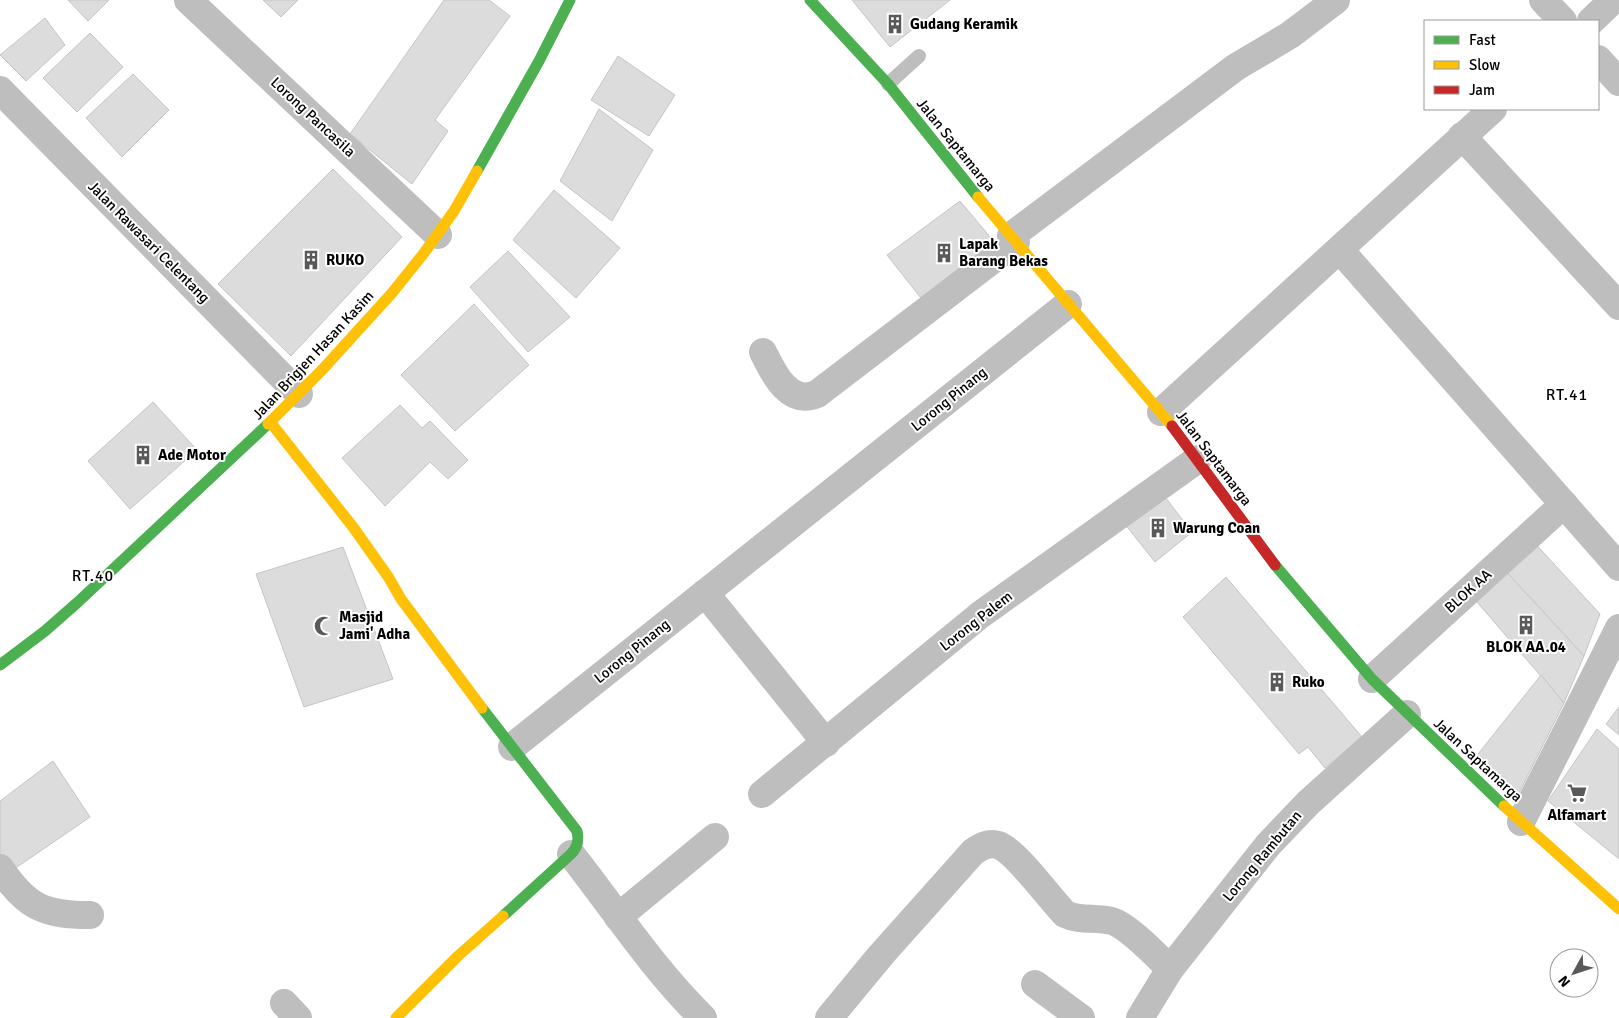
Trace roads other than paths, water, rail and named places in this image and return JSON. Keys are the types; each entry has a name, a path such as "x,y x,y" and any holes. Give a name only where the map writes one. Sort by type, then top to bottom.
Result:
{"street":[{"name":"Lorong Pancasila","path":"188,0 438,235"},
{"name":"Jalan Brigjen Hasan Kasim","path":"0,665 46,630 86,595 271,423 392,293 438,235 454,211 539,61 570,0"},
{"name":"Jalan Saptamarga","path":"810,0 888,84 1013,239 1161,412 1198,459 1275,565 1372,679 1522,822 1619,909"},
{"path":"762,352 775,376 786,389 796,396 804,398 817,394 1013,239 1236,67 1305,25 1336,0"},
{"path":"1544,0 1562,20"},
{"path":"1592,20 1613,0"},
{"path":"1599,59 1619,82"},
{"name":"Jalan Rawasari Celentang","path":"0,90 299,394"},
{"path":"1161,412 1492,110"},
{"path":"1462,136 1619,306"},
{"path":"1340,250 1619,567"},
{"name":"Lorong Pinang","path":"512,747 1068,304"},
{"path":"271,423 353,526 384,570 401,599 448,664 577,831 579,839 575,850 571,854 458,956 396,1018"},
{"name":"Lorong Palem","path":"762,794 980,616 1198,459"},
{"name":"BLOK AA","path":"1372,679 1564,504"},
{"path":"705,593 826,742"},
{"path":"1522,822 1619,628"},
{"name":"Lorong Rambutan","path":"1140,1018 1170,969 1275,838 1308,802 1407,714"},
{"path":"618,918 715,837"},
{"path":"828,1018 881,955 973,852 980,847 991,844 998,845 1011,853 1065,914 1076,918 1102,919 1114,922 1129,932 1170,969"},
{"path":"571,854 629,933 680,995 703,1018"},
{"path":"0,868 21,894 42,909 56,913 90,915"},
{"path":"1035,984 1081,1018"}],"lane":[{"path":"888,84 919,56"}],"place":[{"name":"Gudang Keramik","path":"895,24"},
{"name":"Lapak Barang Bekas","path":"944,253"},
{"name":"RUKO","path":"311,260"},
{"name":"Ade Motor","path":"143,455"},
{"name":"Warung Coan","path":"1158,528"},
{"name":"BLOK AA.04","path":"1526,625"},
{"name":"Masjid Jami' Adha","path":"324,626"},
{"name":"Ruko","path":"1277,682"},
{"name":"Alfamart","path":"1577,793"}],"district":[{"name":"RT.41","path":"1567,395"},
{"name":"RT.40","path":"93,576"}]}
